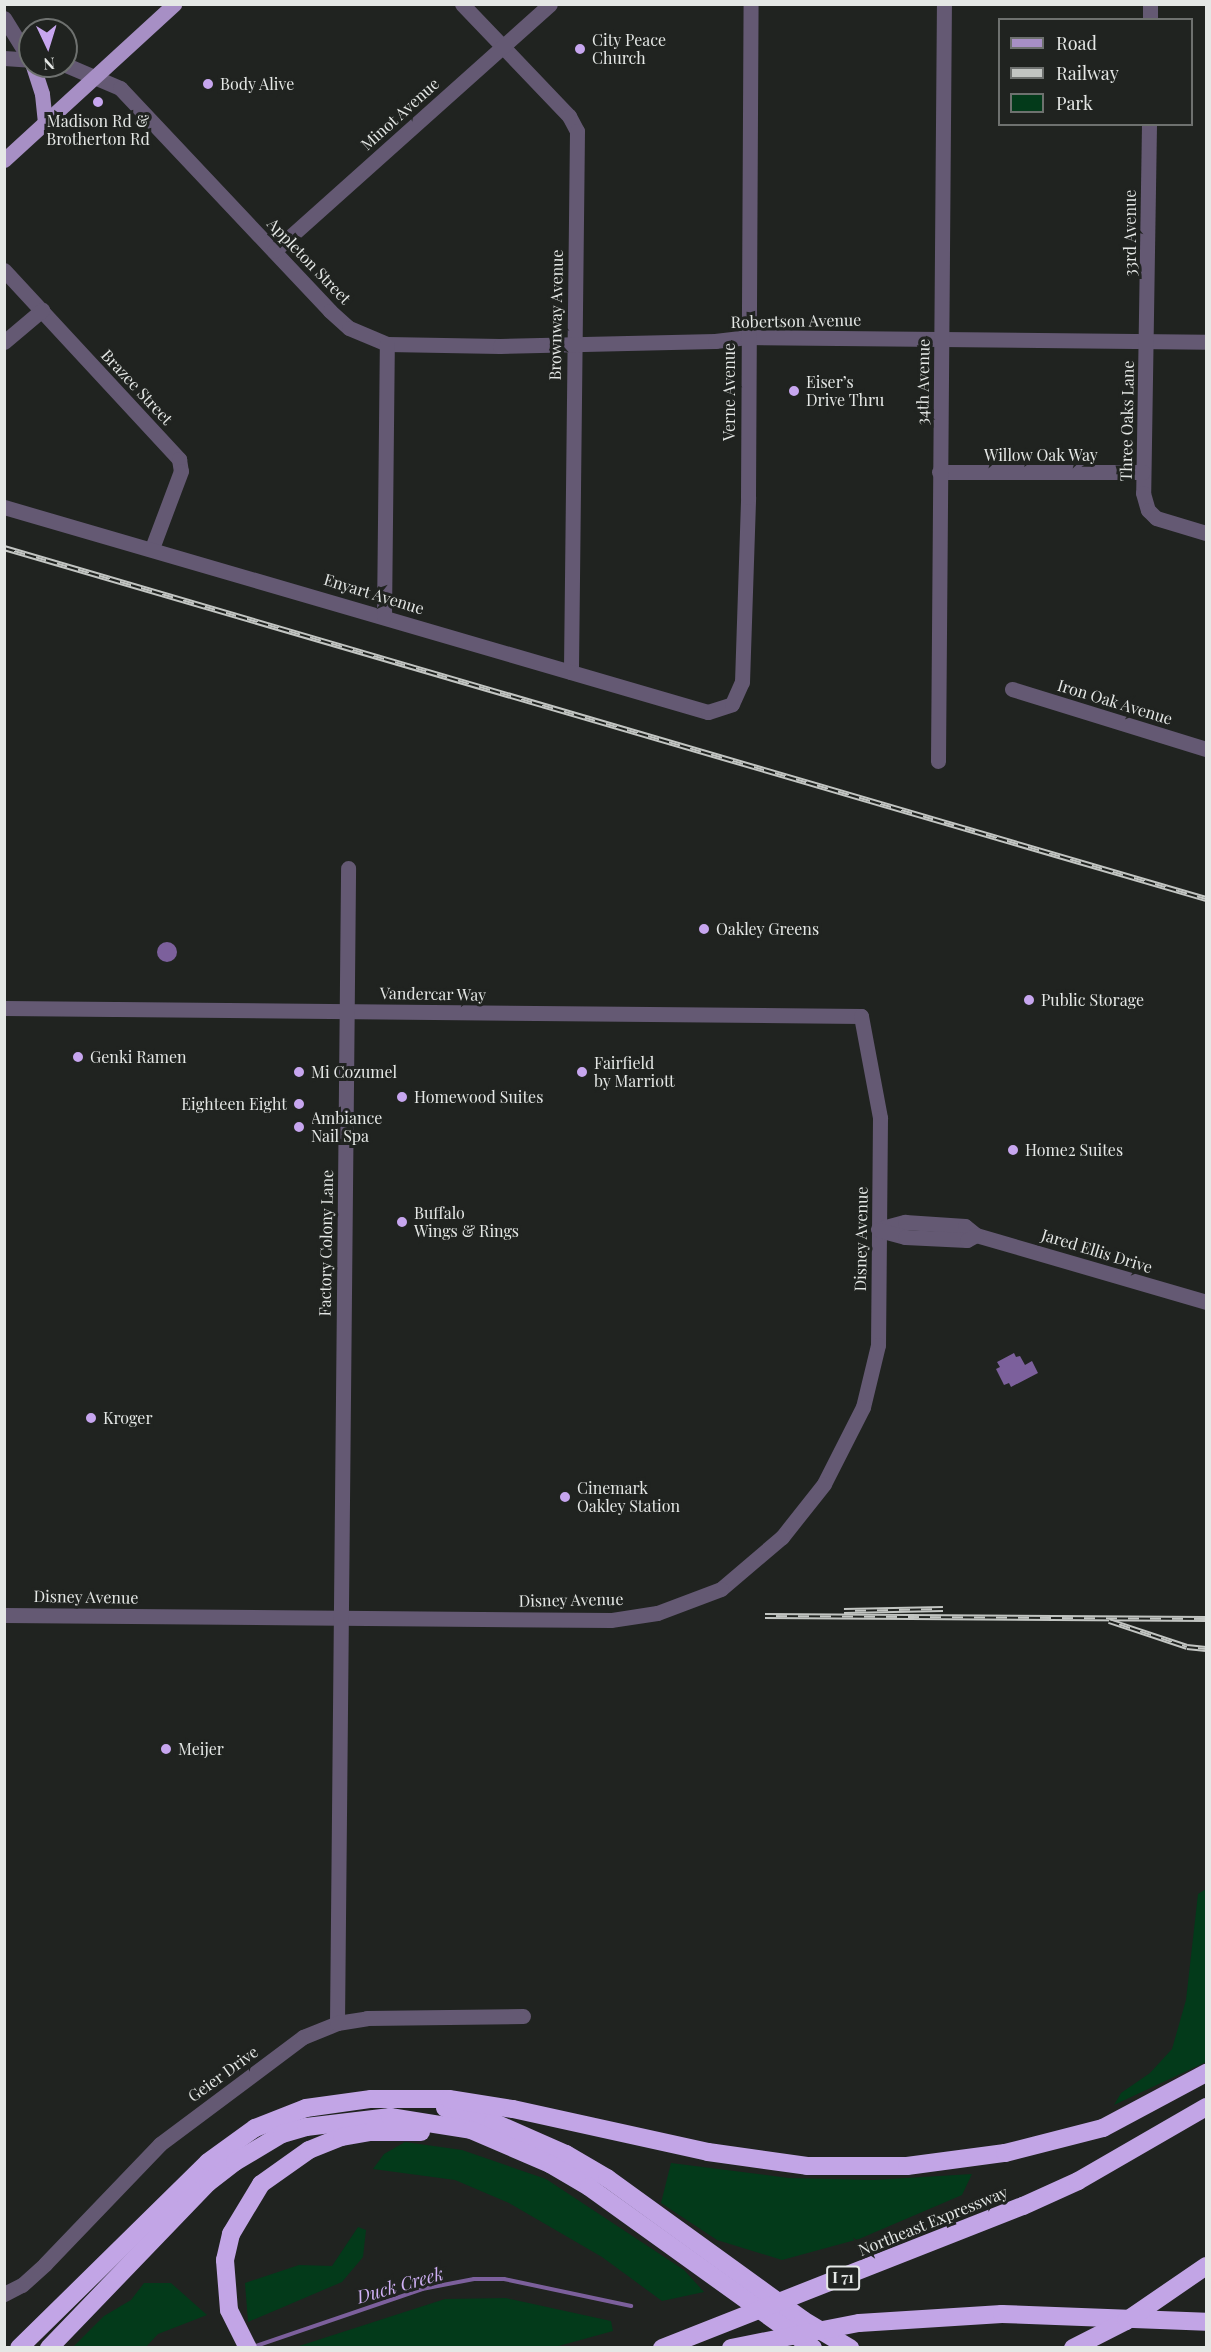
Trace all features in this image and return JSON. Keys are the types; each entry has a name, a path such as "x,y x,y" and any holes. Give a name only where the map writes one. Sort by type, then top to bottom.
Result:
{"highway":[{"path":"19,2348 183,2185 233,2141 276,2117 306,2108 371,2099 449,2099 513,2109 708,2152 807,2166 907,2166 1005,2153 1102,2128 1206,2073"},
{"path":"414,2100 493,2122 540,2140 607,2178 803,2320 850,2348"},
{"name":"Northeast Expressway","path":"662,2348 995,2218 1078,2181 1206,2107"},
{"path":"49,2348 208,2183 282,2134 332,2121 390,2117 441,2123 510,2146 590,2187 688,2261 813,2348"},
{"path":"248,2348 229,2310 225,2285 231,2234 243,2208 279,2168 309,2150 370,2132 454,2133 510,2146"},
{"path":"1073,2348 1126,2320 1206,2266"},
{"path":"731,2348 859,2323 1002,2314 1206,2322"}],"main road":[{"path":"4,160 174,4"},
{"path":"37,78 42,94 45,123"}],"street":[{"name":"Brownway Avenue","path":"462,4 569,116 577,131 571,672"},
{"name":"Minot Avenue","path":"274,251 550,4"},
{"name":"Verne Avenue","path":"732,704 742,682 751,4"},
{"name":"34th Avenue","path":"938,761 944,4"},
{"path":"4,18 18,41"},
{"name":"Appleton Street","path":"78,69 96,75 120,88 349,328 387,344"},
{"name":"33rd Avenue","path":"1147,341 1149,126"},
{"name":"Brazee Street","path":"4,270 179,459 181,471 152,548"},
{"path":"4,342 42,310"},
{"name":"Robertson Avenue","path":"387,344 500,346 573,342 715,341 747,337 1206,342"},
{"name":"Three Oaks Lane","path":"1147,341 1143,493 1148,510 1156,518 1206,533"},
{"path":"384,616 387,344"},
{"name":"Willow Oak Way","path":"939,472 1143,472"},
{"name":"Enyart Avenue","path":"4,507 152,548 708,712 732,704"},
{"name":"Iron Oak Avenue","path":"1012,689 1206,749"},
{"name":"Factory Colony Lane","path":"337,2023 348,868"},
{"name":"Vandercar Way","path":"4,1008 861,1016"},
{"name":"Disney Avenue","path":"4,1615 611,1620 657,1613 692,1602 721,1589 750,1568 782,1537 824,1484 863,1407 878,1345 880,1118 861,1016"},
{"name":"Jared Ellis Drive","path":"878,1229 905,1222 934,1222 965,1226 976,1235 1206,1302"},
{"name":"Geier Drive","path":"4,2294 22,2286 45,2264 160,2144 303,2037 337,2023 367,2018 523,2016"}],"green space":[{"path":"1206,1889 1206,2062 1114,2105 1121,2093 1150,2073 1172,2049 1186,2000 1198,1894"},
{"path":"405,2142 462,2150 546,2179 684,2270 704,2292 662,2301 602,2257 509,2203 455,2180 373,2169 384,2154"},
{"path":"671,2163 789,2178 873,2180 972,2174 962,2195 859,2239 782,2260 717,2240 661,2203"},
{"path":"358,2227 366,2230 363,2257 342,2282 248,2322 245,2283 299,2265 332,2266"},
{"path":"144,2283 171,2283 207,2315 158,2334 146,2347 73,2347 104,2316 131,2300"},
{"path":"506,2298 611,2321 613,2331 555,2347 296,2347 445,2299"}],"shaded area":[{"path":"163,942 171,942 177,948 177,956 171,962 163,962 157,956 157,948"},
{"path":"1014,1353 1016,1357 1020,1356 1025,1365 1032,1361 1038,1373 1011,1387 1009,1383 1004,1385 996,1369 1000,1367 997,1362"}],"waterway":[{"name":"Duck Creek","path":"253,2347 422,2289 474,2279 504,2279 631,2306"}],"railway":[{"path":"4,548 1206,899"},
{"path":"844,1611 943,1609"},
{"path":"765,1616 1206,1619"},
{"path":"1109,1621 1187,1647 1206,1649"}],"place":[{"name":"City Peace Church","path":"580,49"},
{"name":"Body Alive","path":"208,84"},
{"name":"Madison Rd & Brotherton Rd","path":"98,102"},
{"name":"Eiser’s Drive Thru","path":"794,391"},
{"name":"Oakley Greens","path":"704,929"},
{"name":"Public Storage","path":"1029,1000"},
{"name":"Genki Ramen","path":"78,1057"},
{"name":"Mi Cozumel","path":"299,1072"},
{"name":"Fairfield by Marriott","path":"582,1072"},
{"name":"Homewood Suites","path":"402,1097"},
{"name":"Eighteen Eight","path":"299,1104"},
{"name":"Ambiance Nail Spa","path":"299,1127"},
{"name":"Home2 Suites","path":"1013,1150"},
{"name":"Buffalo Wings & Rings","path":"402,1222"},
{"name":"Kroger","path":"91,1418"},
{"name":"Cinemark Oakley Station","path":"565,1497"},
{"name":"Meijer","path":"166,1749"}]}
